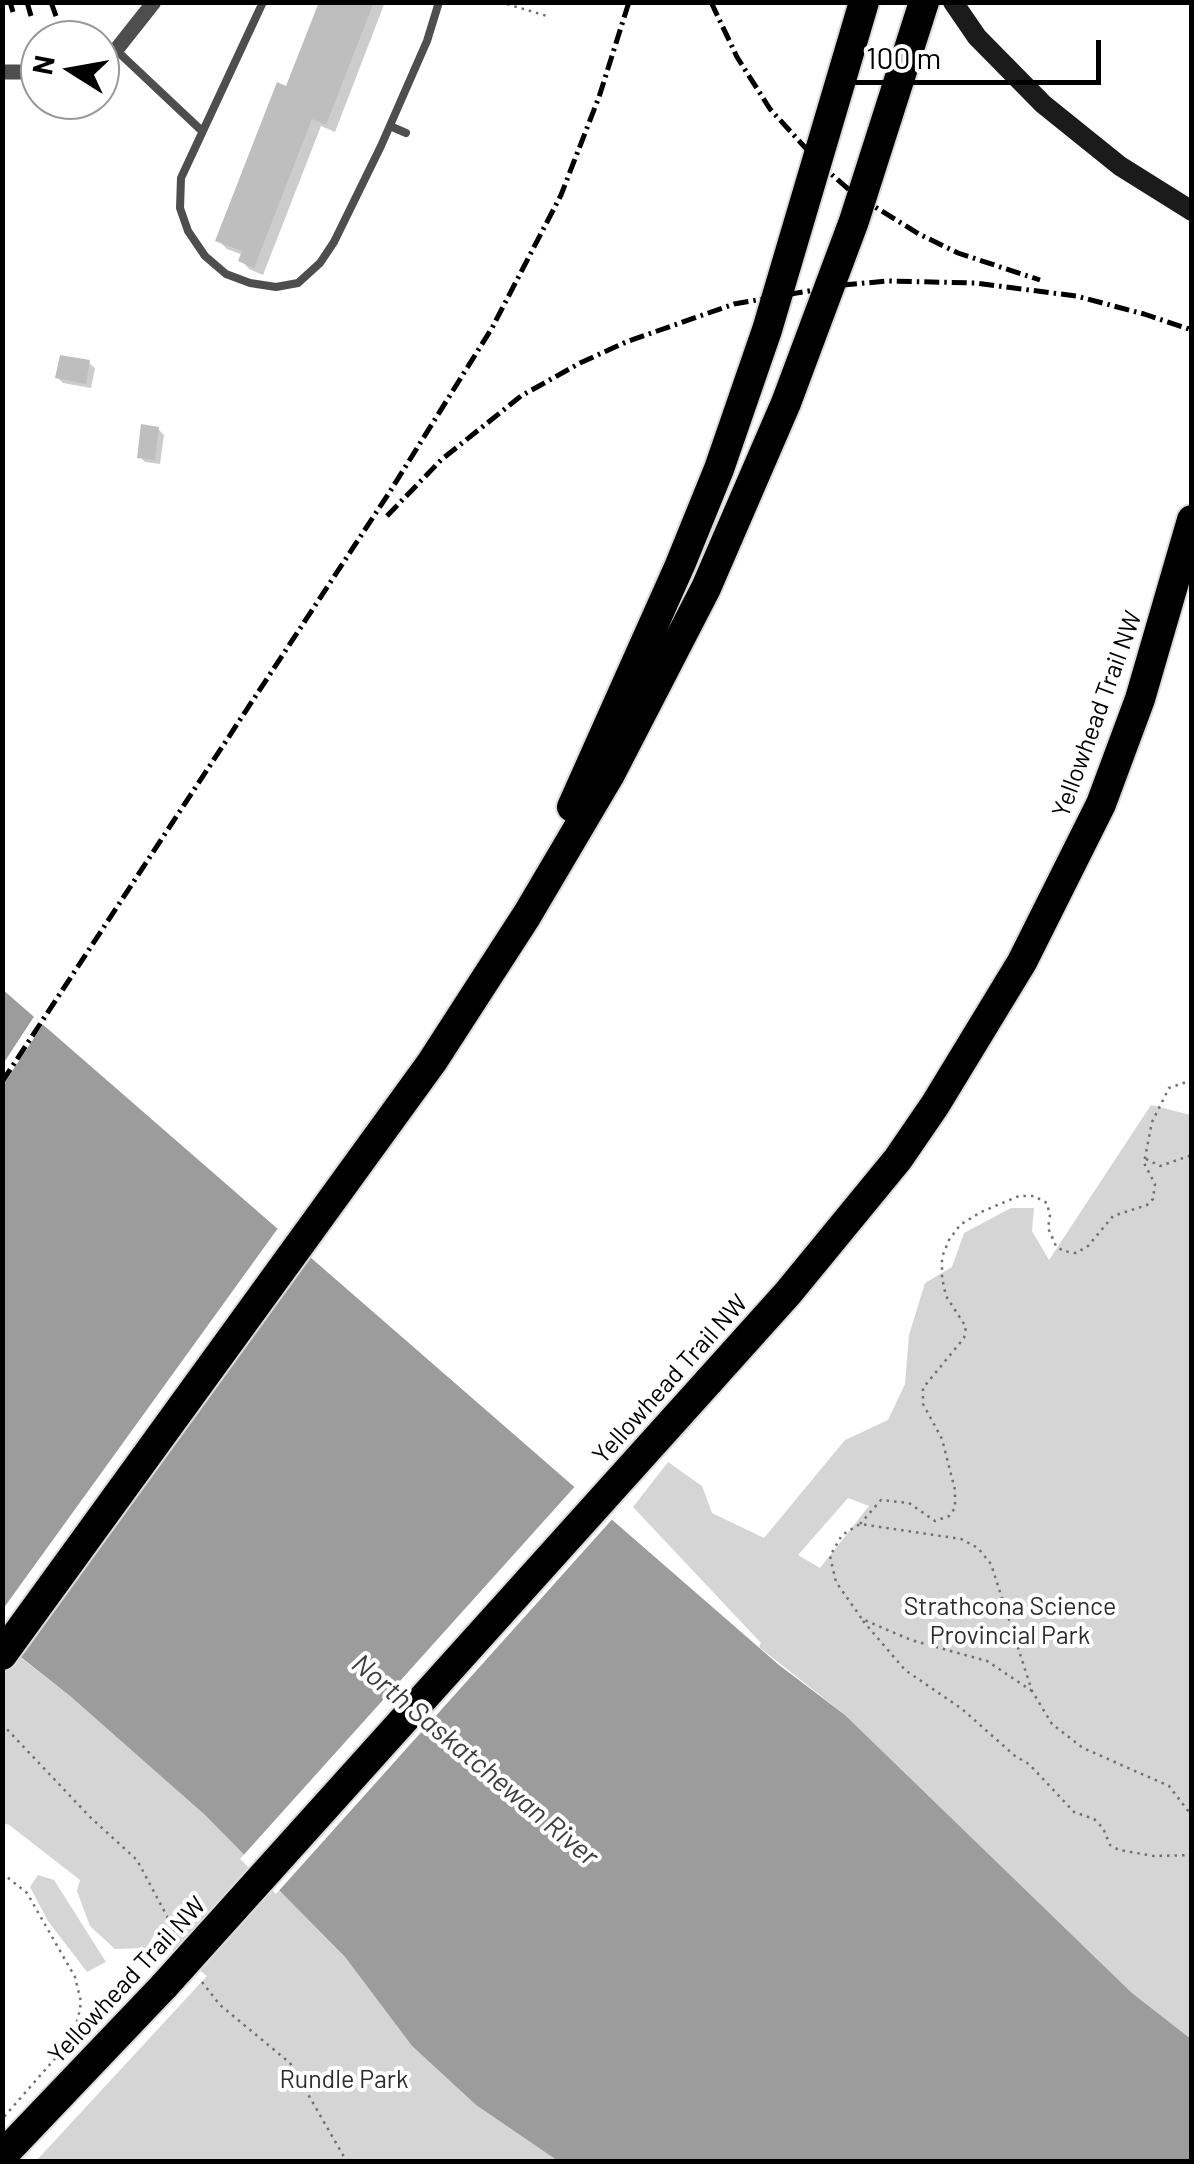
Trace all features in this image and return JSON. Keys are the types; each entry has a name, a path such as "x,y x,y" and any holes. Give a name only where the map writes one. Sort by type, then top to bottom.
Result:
{"highway":[{"path":"527,914 609,720 680,566 718,470 767,330 864,2"},
{"path":"2,1655 432,1062 609,776 748,496 854,221 924,2"},
{"name":"Yellowhead Trail NW","path":"2,2156 164,1985 788,1293 898,1158 1022,962 1100,804 1140,698 1192,520"}],"main road":[{"path":"953,2 977,37 1076,132 1120,166 1192,210"}],"street":[{"path":"120,45 154,2"}],"lane":[{"path":"263,2 181,178 180,208 188,231 206,256 226,274 250,283 276,286 298,282 320,263 334,242 390,126 440,2"},
{"path":"120,54 202,131"},
{"path":"390,126 406,134"}],"path":[{"path":"500,2 547,16"},
{"path":"1192,1080 1170,1088 1152,1122 1145,1158 1146,1170 1155,1184 1153,1199 1147,1206 1113,1216 1088,1246 1076,1253 1056,1246 1048,1228 1047,1203 1034,1196 1019,1196 960,1224 942,1256 942,1278 946,1296 966,1327 964,1338 923,1388 923,1404 942,1439 956,1490 955,1508 950,1516 934,1521 909,1503 881,1500 860,1524 842,1535 830,1556 836,1582 906,1670 962,1709 1029,1764 1074,1812 1094,1819 1110,1845 1154,1856 1192,1856"},
{"path":"1145,1158 1160,1166 1192,1155"},
{"path":"860,1524 962,1539 978,1548 991,1564 1032,1691 1052,1724 1084,1748 1169,1786 1192,1816"},
{"path":"862,1619 911,1640 987,1661 1032,1691"},
{"path":"2,1873 27,1893 75,1976 81,2002 66,2046 2,2119"},
{"path":"342,2154 351,2162"}],"green space":[{"name":"Strathcona Science Provincial Park","path":"1151,1105 1191,1115 1191,2039 1132,1993 845,1715 759,1647 761,1643 633,1507 668,1462 702,1486 712,1513 764,1538 845,1440 888,1420 905,1384 909,1335 925,1283 952,1267 964,1233 1011,1208 1034,1208 1032,1231 1049,1260","holes":["848,1498 869,1506 820,1568 798,1555"]},
{"name":"Rundle Park","path":"2,1643 70,1696 205,1815 345,1957 412,2046 476,2105 558,2161 36,2161 207,1976 154,1935 146,1948 115,1949 90,1926 77,1891 80,1880 8,1824 3,1825"},
{"path":"38,1875 54,1880 106,1962 87,1972 48,1921 30,1887"}],"water":[{"name":"North Saskatchewan River","path":"2,989 779,1665 845,1715 1132,1993 1191,2039 1191,2161 558,2161 476,2105 412,2046 345,1957 205,1815 70,1696 3,1643"}],"pier":[{"path":"37,1012 46,1020 3,1085 3,1064"},
{"path":"281,1224 314,1252 18,1661 2,1649 3,1609"},
{"path":"578,1483 616,1515 276,1894 240,1859"}],"building":[{"path":"319,2 374,2 326,125 312,119 254,268 238,261 242,251 215,241 277,82 286,86"},
{"path":"60,355 90,360 86,384 55,378"},
{"path":"141,424 159,427 155,460 137,458"}],"railway":[{"path":"10,2 13,12"},
{"path":"27,2 31,16"},
{"path":"51,2 57,19"},
{"path":"2,1082 389,493 492,328 561,195 599,97 629,2"},
{"path":"711,2 737,57 770,109 822,166 854,194 958,253 1040,280"},
{"path":"387,516 441,460 521,396 626,342 734,304 888,281 975,283 1076,296 1192,330"}]}
